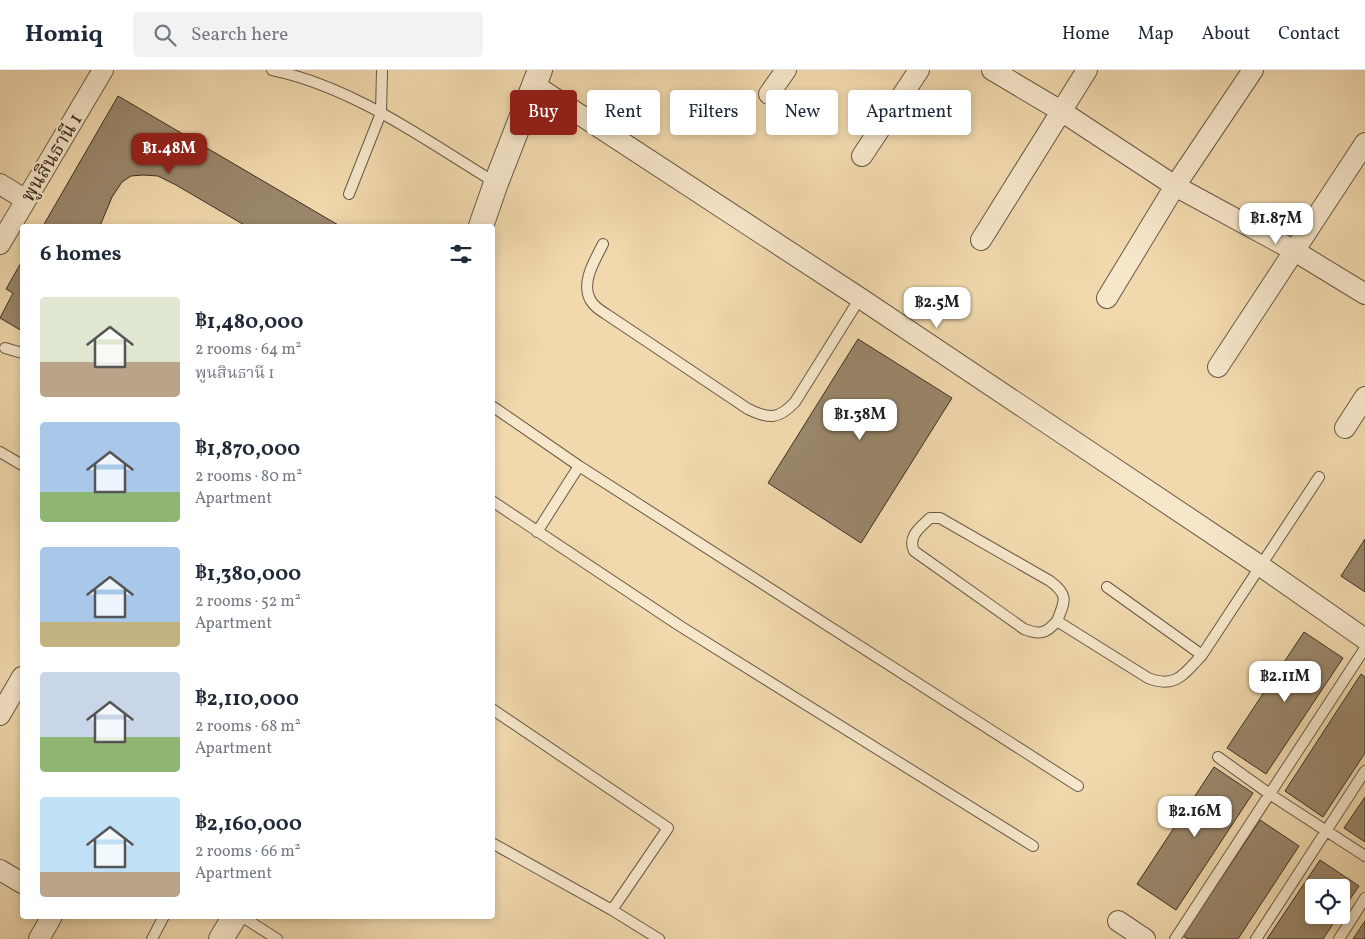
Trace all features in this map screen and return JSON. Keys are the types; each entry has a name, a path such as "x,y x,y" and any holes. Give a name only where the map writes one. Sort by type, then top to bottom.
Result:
{"street":[{"name":"พูนสินธานี 1","path":"0,244 103,70"},
{"path":"772,90 786,70"},
{"path":"862,156 919,70"},
{"path":"992,70 1061,111 1175,186 1294,250 1365,294"},
{"path":"981,240 1087,70"},
{"path":"1107,298 1175,186 1253,70"},
{"path":"483,224 536,77 860,298 1262,567 1365,639"},
{"path":"1218,367 1365,142"},
{"path":"0,184 26,200"},
{"path":"1345,428 1365,397"},
{"path":"0,715 20,680"},
{"path":"0,870 20,882"},
{"path":"39,939 50,919"},
{"path":"222,939 233,919"},
{"path":"1118,921 1145,939"}],"lane":[{"path":"272,70 329,86 381,113 496,183"},
{"path":"349,194 381,113 382,70"},
{"path":"603,244 590,270 587,288 591,302 614,320 748,409 763,416 783,414 795,402 860,298"},
{"path":"6,348 20,352"},
{"path":"495,408 579,466 1078,786"},
{"path":"0,452 20,464"},
{"path":"537,532 579,466"},
{"path":"1056,621 1148,678 1160,683 1180,679 1202,655 1262,567 1319,477"},
{"path":"495,503 680,626 1033,846"},
{"path":"930,518 940,518 1050,581 1060,589 1064,597 1064,605 1056,621 1048,632 1040,634 1024,629 914,551 911,540 915,533 930,518"},
{"path":"1107,587 1202,655"},
{"path":"1175,939 1271,795 1365,648"},
{"path":"495,711 668,828 612,910"},
{"path":"1218,757 1271,795 1365,856"},
{"path":"1256,939 1365,771"},
{"path":"495,845 612,910 659,939"},
{"path":"1339,939 1365,898"},
{"path":"152,939 162,919"},
{"path":"246,919 277,939"}],"building":[{"path":"118,96 337,224 243,224 158,176 143,175 131,176 122,182 112,197 101,224 44,224"},
{"path":"20,264 20,330 0,318 13,293 6,289"},
{"path":"858,339 952,398 861,543 768,483"},
{"path":"1365,539 1365,592 1341,576"},
{"path":"1304,632 1343,658 1266,774 1227,748"},
{"path":"1361,674 1365,677 1365,753 1323,817 1285,791"},
{"path":"1214,767 1253,793 1176,910 1137,884"},
{"path":"1365,797 1365,842 1344,828"},
{"path":"1260,820 1299,846 1238,939 1188,939 1183,936"},
{"path":"1320,860 1348,879 1307,879"},
{"path":"1350,880 1359,886 1350,899"},
{"path":"1305,882 1305,924 1333,924 1323,939 1267,939"},
{"path":"1365,921 1365,939 1353,939"}]}
